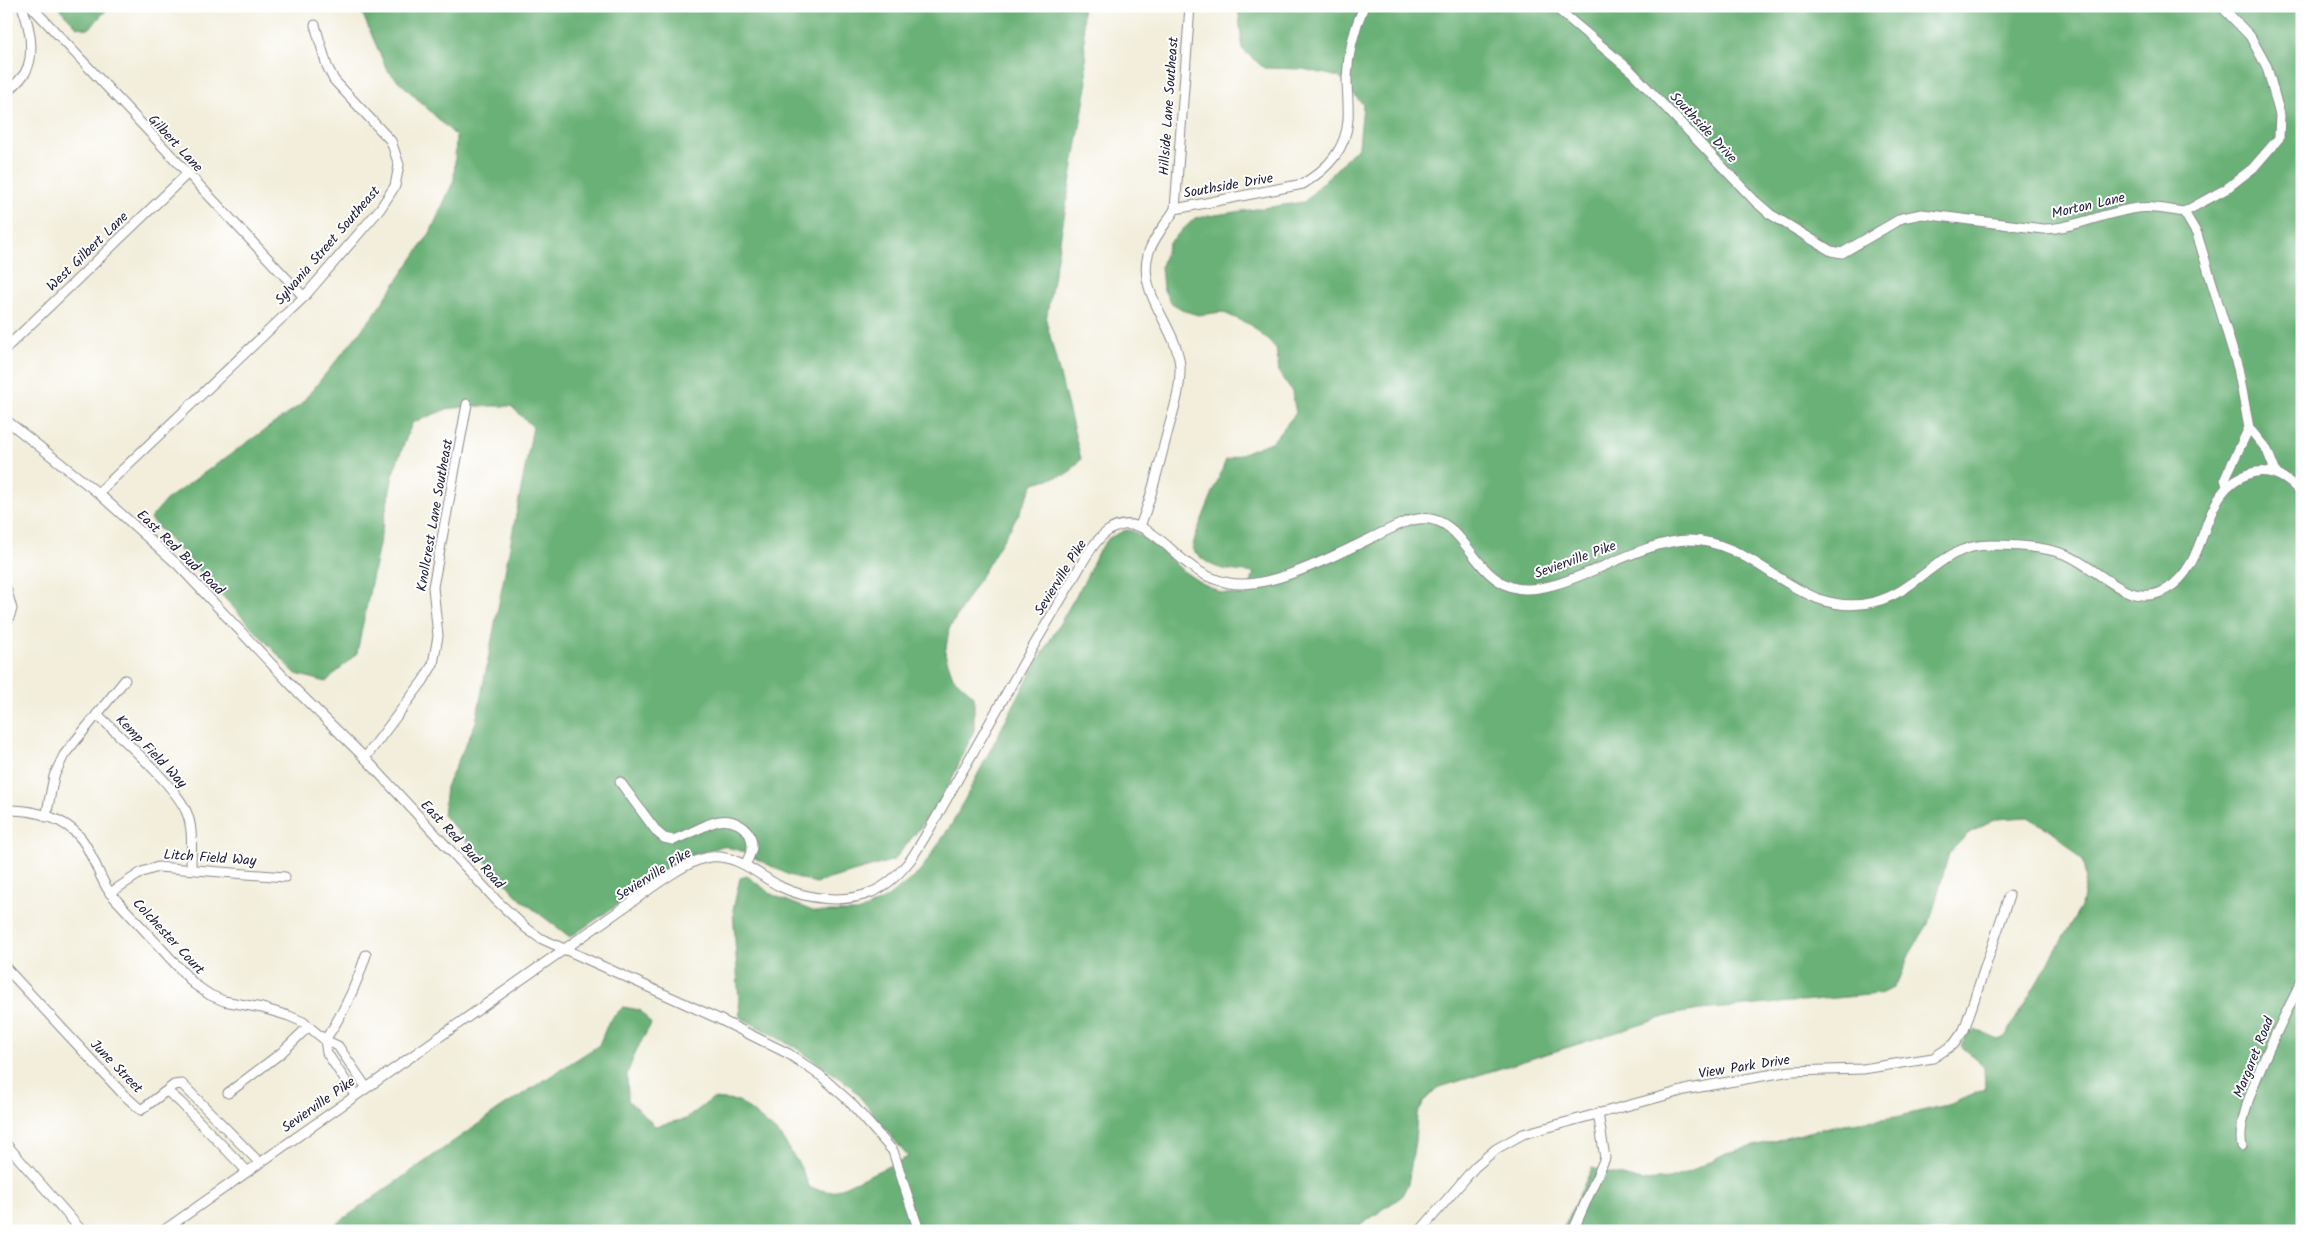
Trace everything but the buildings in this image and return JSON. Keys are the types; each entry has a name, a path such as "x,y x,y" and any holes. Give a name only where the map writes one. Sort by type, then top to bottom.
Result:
{"street":[{"path":"6,94 25,72 30,60 29,32 22,6"},
{"name":"Gilbert Lane","path":"31,6 304,297"},
{"name":"Hillside Lane Southeast","path":"1175,209 1190,6"},
{"name":"Southside Drive","path":"1140,526 1155,484 1179,385 1179,353 1173,336 1154,301 1146,272 1148,254 1175,209 1303,184 1321,173 1336,156 1345,139 1348,121 1347,78 1350,54 1354,29 1364,6"},
{"name":"Southside Drive","path":"1554,6 1631,71 1755,201 1770,214 1831,251 1842,253"},
{"path":"2221,6 2250,36 2267,67 2280,115 2279,138 2253,168 2233,184 2184,212 2197,234 2238,368 2249,428 2267,450 2276,473 2302,494"},
{"name":"Sylvania Street Southeast","path":"98,493 304,297 390,197 398,176 399,165 391,141 334,80 327,66 315,25"},
{"name":"West Gilbert Lane","path":"6,348 187,174"},
{"name":"Morton Lane","path":"1842,253 1902,218 1922,214 2043,229 2062,228 2139,208 2156,208 2184,212"},
{"name":"Knollcrest Lane Southeast","path":"365,758 423,681 433,664 438,636 433,587 467,404"},
{"name":"East Red Bud Road","path":"6,420 98,493 178,566 298,692 365,758 515,919 540,938 743,1031 789,1054 821,1076 849,1101 893,1152 918,1231"},
{"path":"2249,428 2225,479 2226,486 2255,472 2276,473"},
{"name":"Sevierville Pike","path":"162,1231 366,1086 692,863 710,857 724,858 745,864 782,887 822,898 859,896 872,892 894,877 910,859 930,828 1024,662 1096,544 1108,531 1114,528 1140,526 1203,574 1216,580 1244,585 1279,578 1403,523 1427,518 1448,526 1492,575 1506,585 1520,589 1548,586 1652,546 1690,540 1716,544 1731,549 1805,594 1835,604 1863,604 1888,598 1901,591 1954,552 1968,547 1989,545 2028,547 2062,553 2085,564 2119,589 2138,596 2150,596 2170,587 2188,568 2212,510 2226,486"},
{"path":"6,588 12,609 6,626"},
{"path":"46,817 54,776 64,755 125,680"},
{"name":"Kemp Field Way","path":"97,714 175,794 186,811 191,834 191,868"},
{"path":"620,782 657,832 664,838 673,840 714,822 730,820 743,826 751,836 752,848 745,864"},
{"name":"Colchester Court","path":"6,810 17,810 60,821 71,829 83,842 110,893 194,984 210,995 224,1001 289,1016 309,1026 325,1040 327,1053 355,1094"},
{"name":"Litch Field Way","path":"110,893 142,872 158,867 191,868 285,877"},
{"name":"View Park Drive","path":"1420,1231 1474,1167 1496,1149 1523,1134 1689,1089 1791,1071 1863,1069 1933,1058 1954,1044 1964,1030 2008,896"},
{"path":"366,955 354,990 343,1013 325,1040 338,1046 366,1086"},
{"name":"June Street","path":"6,968 123,1094 141,1110 167,1091"},
{"name":"Margaret Road","path":"2242,1146 2243,1120 2266,1052 2302,981"},
{"path":"228,1093 281,1053 309,1026"},
{"path":"246,1171 180,1102 167,1091 174,1085 182,1084 259,1162"},
{"path":"1573,1231 1605,1158 1598,1113"},
{"path":"6,1144 82,1231"}],"green space":[{"path":"57,6 110,6 89,29 77,27"},
{"path":"359,6 1082,6 1087,86 1046,320 1081,459 1068,474 1034,483 1017,517 949,629 945,654 953,677 974,696 974,730 943,799 894,860 816,883 789,875 741,851 723,846 690,856 570,937 520,899 443,815 446,787 476,722 533,427 511,406 472,406 447,409 412,423 394,470 357,653 326,682 296,674 150,519 166,500 300,405 373,316 430,233 454,180 456,136 387,70"},
{"path":"1235,6 2302,6 2302,1231 1562,1231 1592,1168 1642,1181 1670,1179 1693,1170 1726,1153 1837,1125 1896,1117 1951,1104 1985,1089 1984,1066 1961,1046 1966,1037 1975,1029 1998,1040 2005,1037 2081,907 2086,877 2082,860 2058,835 2028,817 1997,819 1969,833 1949,853 1930,921 1909,955 1901,976 1892,988 1880,994 1675,1014 1437,1088 1424,1101 1417,1115 1408,1184 1401,1197 1352,1231 326,1231 501,1108 599,1045 609,1021 623,1007 640,1010 651,1024 636,1051 627,1074 628,1100 655,1126 686,1119 712,1099 739,1101 781,1136 800,1166 810,1188 833,1192 908,1157 851,1086 796,1048 740,1017 733,910 740,878 747,876 773,895 815,912 858,912 885,899 919,873 953,822 1021,691 1086,578 1098,552 1109,538 1126,530 1132,531 1148,539 1183,571 1198,581 1222,593 1247,596 1254,573 1227,570 1213,566 1192,549 1196,534 1226,460 1273,441 1296,413 1292,392 1279,373 1276,348 1251,325 1222,312 1198,315 1185,311 1170,302 1163,288 1161,266 1169,243 1195,218 1304,202 1359,146 1363,105 1339,77 1303,69 1264,68 1242,49 1239,14"}]}
